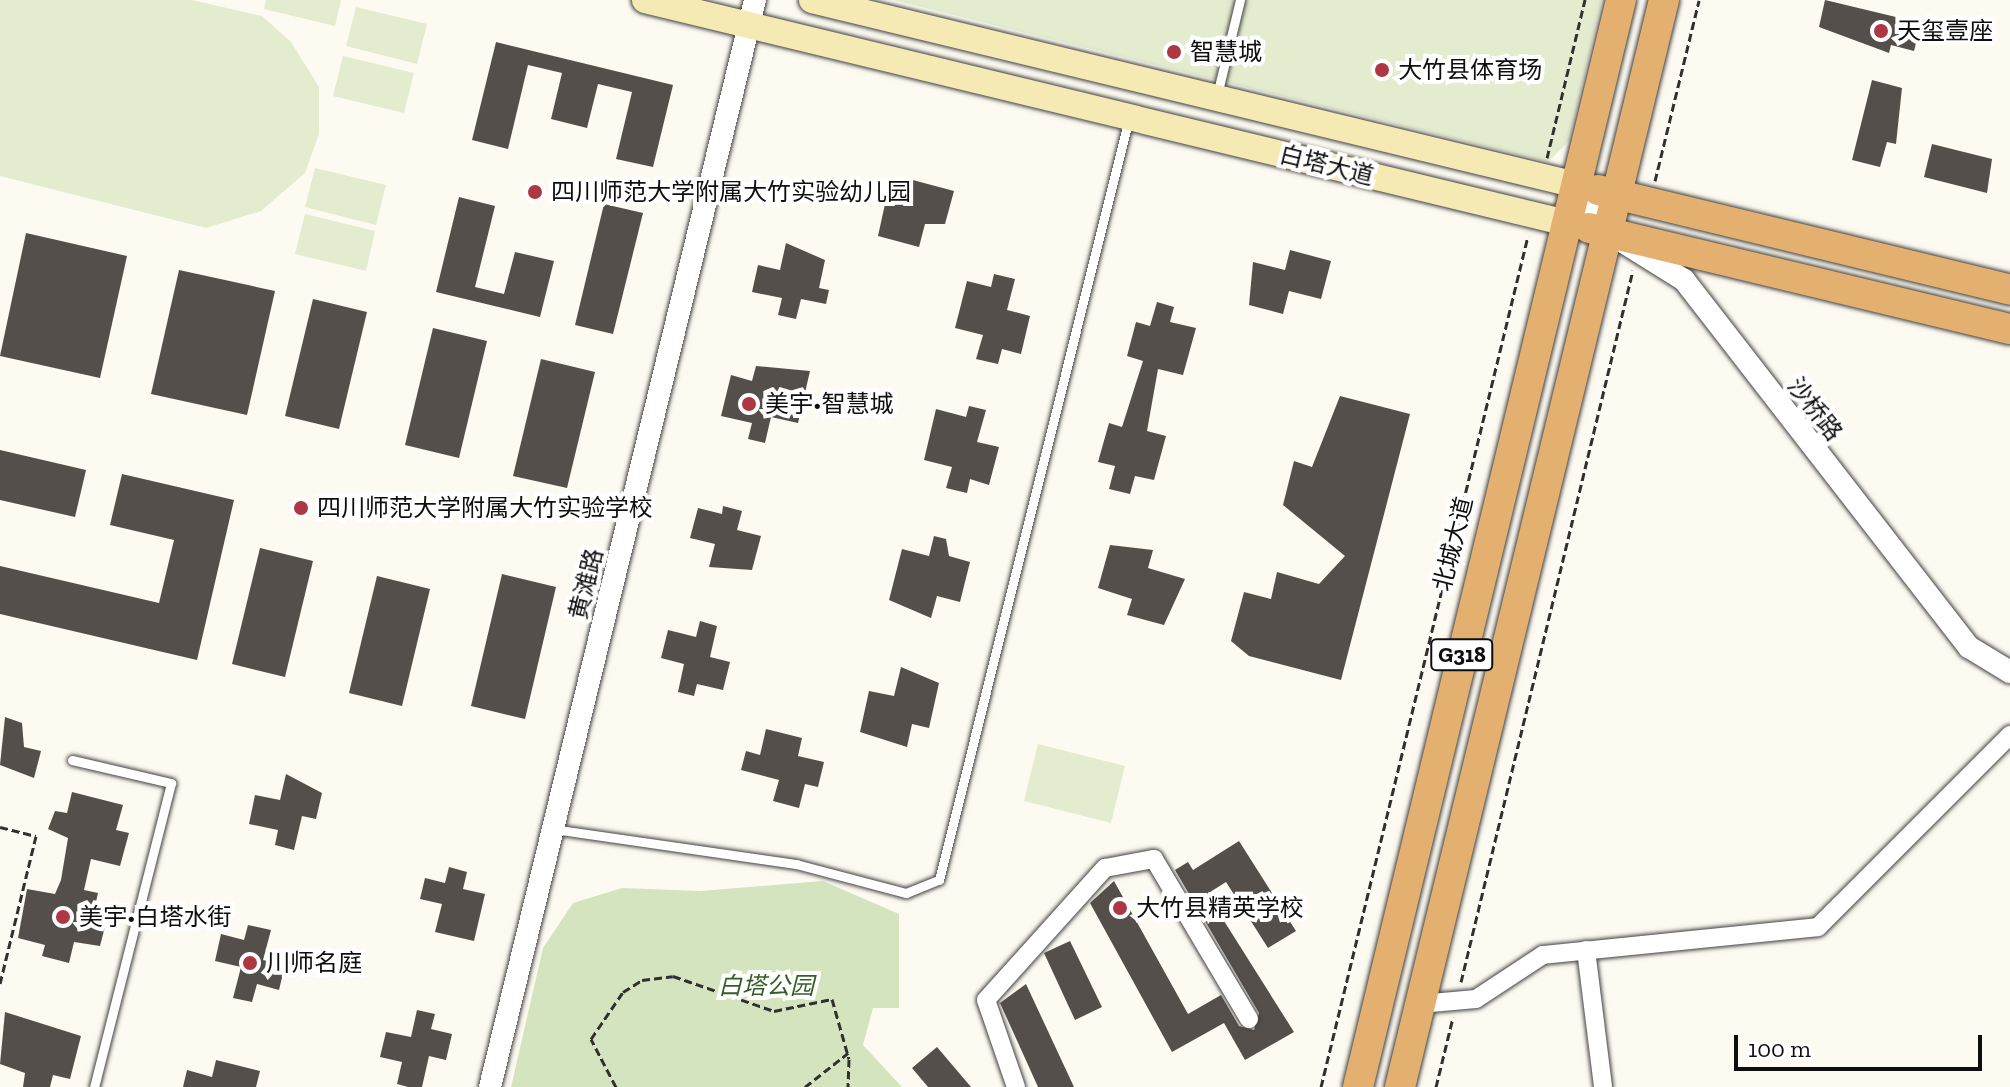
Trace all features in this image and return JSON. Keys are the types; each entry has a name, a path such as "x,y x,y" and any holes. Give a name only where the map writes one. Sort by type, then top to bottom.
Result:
{"highway":[{"name":"北城大道","path":"1358,1087 1621,0"},
{"name":"G318","path":"1400,1087 1664,0"},
{"name":"白塔大道","path":"1576,185 2010,290"},
{"name":"白塔大道","path":"1567,223 2010,329"}],"main road":[{"name":"白塔大道","path":"645,0 752,13 1129,117 1567,223"},
{"name":"白塔大道","path":"812,0 1576,185"}],"street":[{"name":"黄滩路","path":"490,1087 752,13"},
{"name":"沙桥路","path":"1576,185 1607,232 1637,255 1684,280 1969,647 2010,672"},
{"path":"1420,1004 1476,999 1543,955 1818,927 2010,735"},
{"path":"1016,1087 986,1000 1105,868 1154,859 1249,1019"},
{"path":"1586,950 1603,1087"}],"lane":[{"path":"1217,98 1240,0"},
{"path":"553,829 796,864 906,893 939,880 1129,117"},
{"path":"72,760 171,783 94,1087"}],"path":[{"path":"1542,177 1585,0"},
{"path":"1650,203 1699,0"},
{"name":"北城大道","path":"1321,1087 1533,215"},
{"path":"1436,1087 1637,255"},
{"path":"0,827 36,836 0,984"},
{"path":"616,1087 591,1039 623,992 642,980 673,976 774,1011 832,999 848,1053 848,1087"},
{"path":"805,1087 848,1053"}],"green space":[{"path":"0,0 192,0 262,16 291,42 319,87 319,134 305,173 261,211 206,228 0,176"},
{"path":"266,0 341,0 335,26 264,9"},
{"name":"大竹县体育场","path":"893,0 1602,0 1569,141 1548,162"},
{"path":"356,7 427,24 417,64 346,46"},
{"path":"343,56 414,73 404,113 333,96"},
{"path":"315,168 386,185 376,225 305,207"},
{"path":"305,214 375,231 366,271 295,254"},
{"path":"1038,744 1125,766 1111,823 1024,801"},
{"name":"白塔公园","path":"823,881 899,914 899,1008 873,1008 863,1045 902,1087 511,1087 543,948 573,903 622,888 700,891"}],"building":[{"path":"1825,0 1921,23 1914,51 1891,45 1889,53 1819,27"},
{"path":"496,42 673,85 653,167 616,159 632,92 598,84 587,128 551,119 562,73 528,65 508,149 472,140"},
{"path":"1872,80 1902,88 1896,144 1887,142 1880,167 1852,160"},
{"path":"1932,144 1992,159 1987,193 1924,177"},
{"path":"909,179 954,191 945,224 925,224 919,247 878,236 885,204 904,202"},
{"path":"459,197 495,206 475,287 504,294 515,252 554,261 540,317 436,292"},
{"path":"604,204 643,213 613,334 575,325"},
{"path":"26,233 127,256 100,378 0,356"},
{"name":"美宇•智慧城","path":"786,243 825,260 819,288 829,290 826,304 801,299 796,319 778,315 782,298 752,292 758,265 780,270"},
{"path":"1290,250 1331,261 1321,299 1289,291 1283,314 1249,305 1253,262 1285,270"},
{"path":"179,270 275,291 247,415 151,394"},
{"path":"994,274 1015,279 1007,310 1030,316 1021,354 1002,349 998,364 976,359 983,335 955,328 967,281 991,287"},
{"path":"313,299 367,312 339,429 285,416"},
{"path":"1157,302 1174,307 1170,322 1196,328 1183,375 1158,369 1147,431 1166,436 1154,480 1135,476 1130,494 1109,489 1115,466 1098,462 1109,423 1122,427 1143,361 1127,356 1136,322 1150,326"},
{"path":"433,328 487,341 459,458 405,445"},
{"path":"541,359 595,372 567,488 513,476"},
{"name":"美宇•智慧城","path":"756,366 810,371 798,423 771,417 765,443 748,439 752,423 721,416 731,375 752,381"},
{"path":"1340,396 1410,414 1341,680 1249,656 1231,641 1244,592 1271,599 1277,572 1319,584 1345,556 1283,505 1294,461 1312,467"},
{"name":"美宇•智慧城","path":"969,406 986,410 977,442 999,447 989,485 970,479 967,493 946,488 952,467 924,460 936,409 966,417"},
{"path":"0,450 86,470 75,517 0,500"},
{"path":"122,474 234,500 197,660 0,614 0,566 159,603 174,540 110,525"},
{"path":"723,506 742,511 737,530 761,536 752,570 709,567 715,544 690,538 698,508 722,514"},
{"path":"934,536 946,539 949,556 970,562 960,602 937,596 931,618 889,600 902,549 929,556"},
{"path":"1110,545 1153,550 1148,568 1185,579 1164,625 1127,615 1132,599 1098,588"},
{"path":"260,548 313,561 285,677 232,664"},
{"path":"502,574 556,587 525,719 471,706"},
{"path":"377,576 430,589 402,706 349,693"},
{"path":"700,621 717,626 710,657 730,662 723,690 697,684 694,696 678,692 684,664 661,658 668,630 696,637"},
{"path":"901,667 939,683 929,728 912,724 907,747 860,732 869,691 894,696"},
{"path":"5,717 22,723 24,747 41,751 34,778 0,765"},
{"path":"766,729 802,738 798,756 824,762 818,787 805,784 799,808 773,801 779,780 741,770 746,751 760,755"},
{"path":"286,774 322,793 316,819 302,816 294,850 275,845 278,830 249,824 255,795 280,800"},
{"path":"72,792 123,805 116,830 129,833 120,866 91,859 84,890 98,893 93,915 107,919 100,946 74,942 69,963 42,956 45,945 18,938 27,889 55,894 61,880 68,838 48,829 55,811 67,813"},
{"path":"1239,841 1296,931 1268,948 1226,882 1207,894 1294,1032 1245,1060 1224,1023 1172,1052 1090,903 1114,881 1188,1014 1221,995 1239,1026 1254,1030 1259,1013 1175,870 1188,862 1193,870"},
{"path":"449,867 467,872 463,889 485,894 474,941 435,932 442,904 420,899 425,878 445,883"},
{"name":"川师名庭","path":"248,925 271,930 263,960 285,965 279,990 257,984 252,1002 233,998 241,967 215,961 221,934 244,940"},
{"name":"大竹县精英学校","path":"1070,941 1102,1007 1075,1020 1044,953"},
{"path":"1026,984 1074,1087 1038,1087 1000,1003"},
{"name":"川师名庭","path":"417,1010 435,1014 431,1029 452,1034 446,1060 429,1056 422,1087 408,1087 397,1084 402,1062 380,1057 386,1032 411,1037"},
{"path":"5,1012 81,1036 70,1079 53,1075 50,1087 23,1087 25,1073 0,1064"},
{"path":"937,1047 971,1087 928,1087 912,1068"},
{"path":"216,1060 260,1071 256,1087 183,1087 187,1070 212,1077"}],"place":[{"name":"天玺壹座","path":"1881,31"},
{"name":"智慧城","path":"1174,52"},
{"name":"大竹县体育场","path":"1382,70"},
{"name":"四川师范大学附属大竹实验幼儿园","path":"535,192"},
{"name":"美宇•智慧城","path":"749,404"},
{"name":"四川师范大学附属大竹实验学校","path":"301,508"},
{"name":"大竹县精英学校","path":"1120,908"},
{"name":"美宇•白塔水街","path":"63,917"},
{"name":"川师名庭","path":"250,963"}]}
